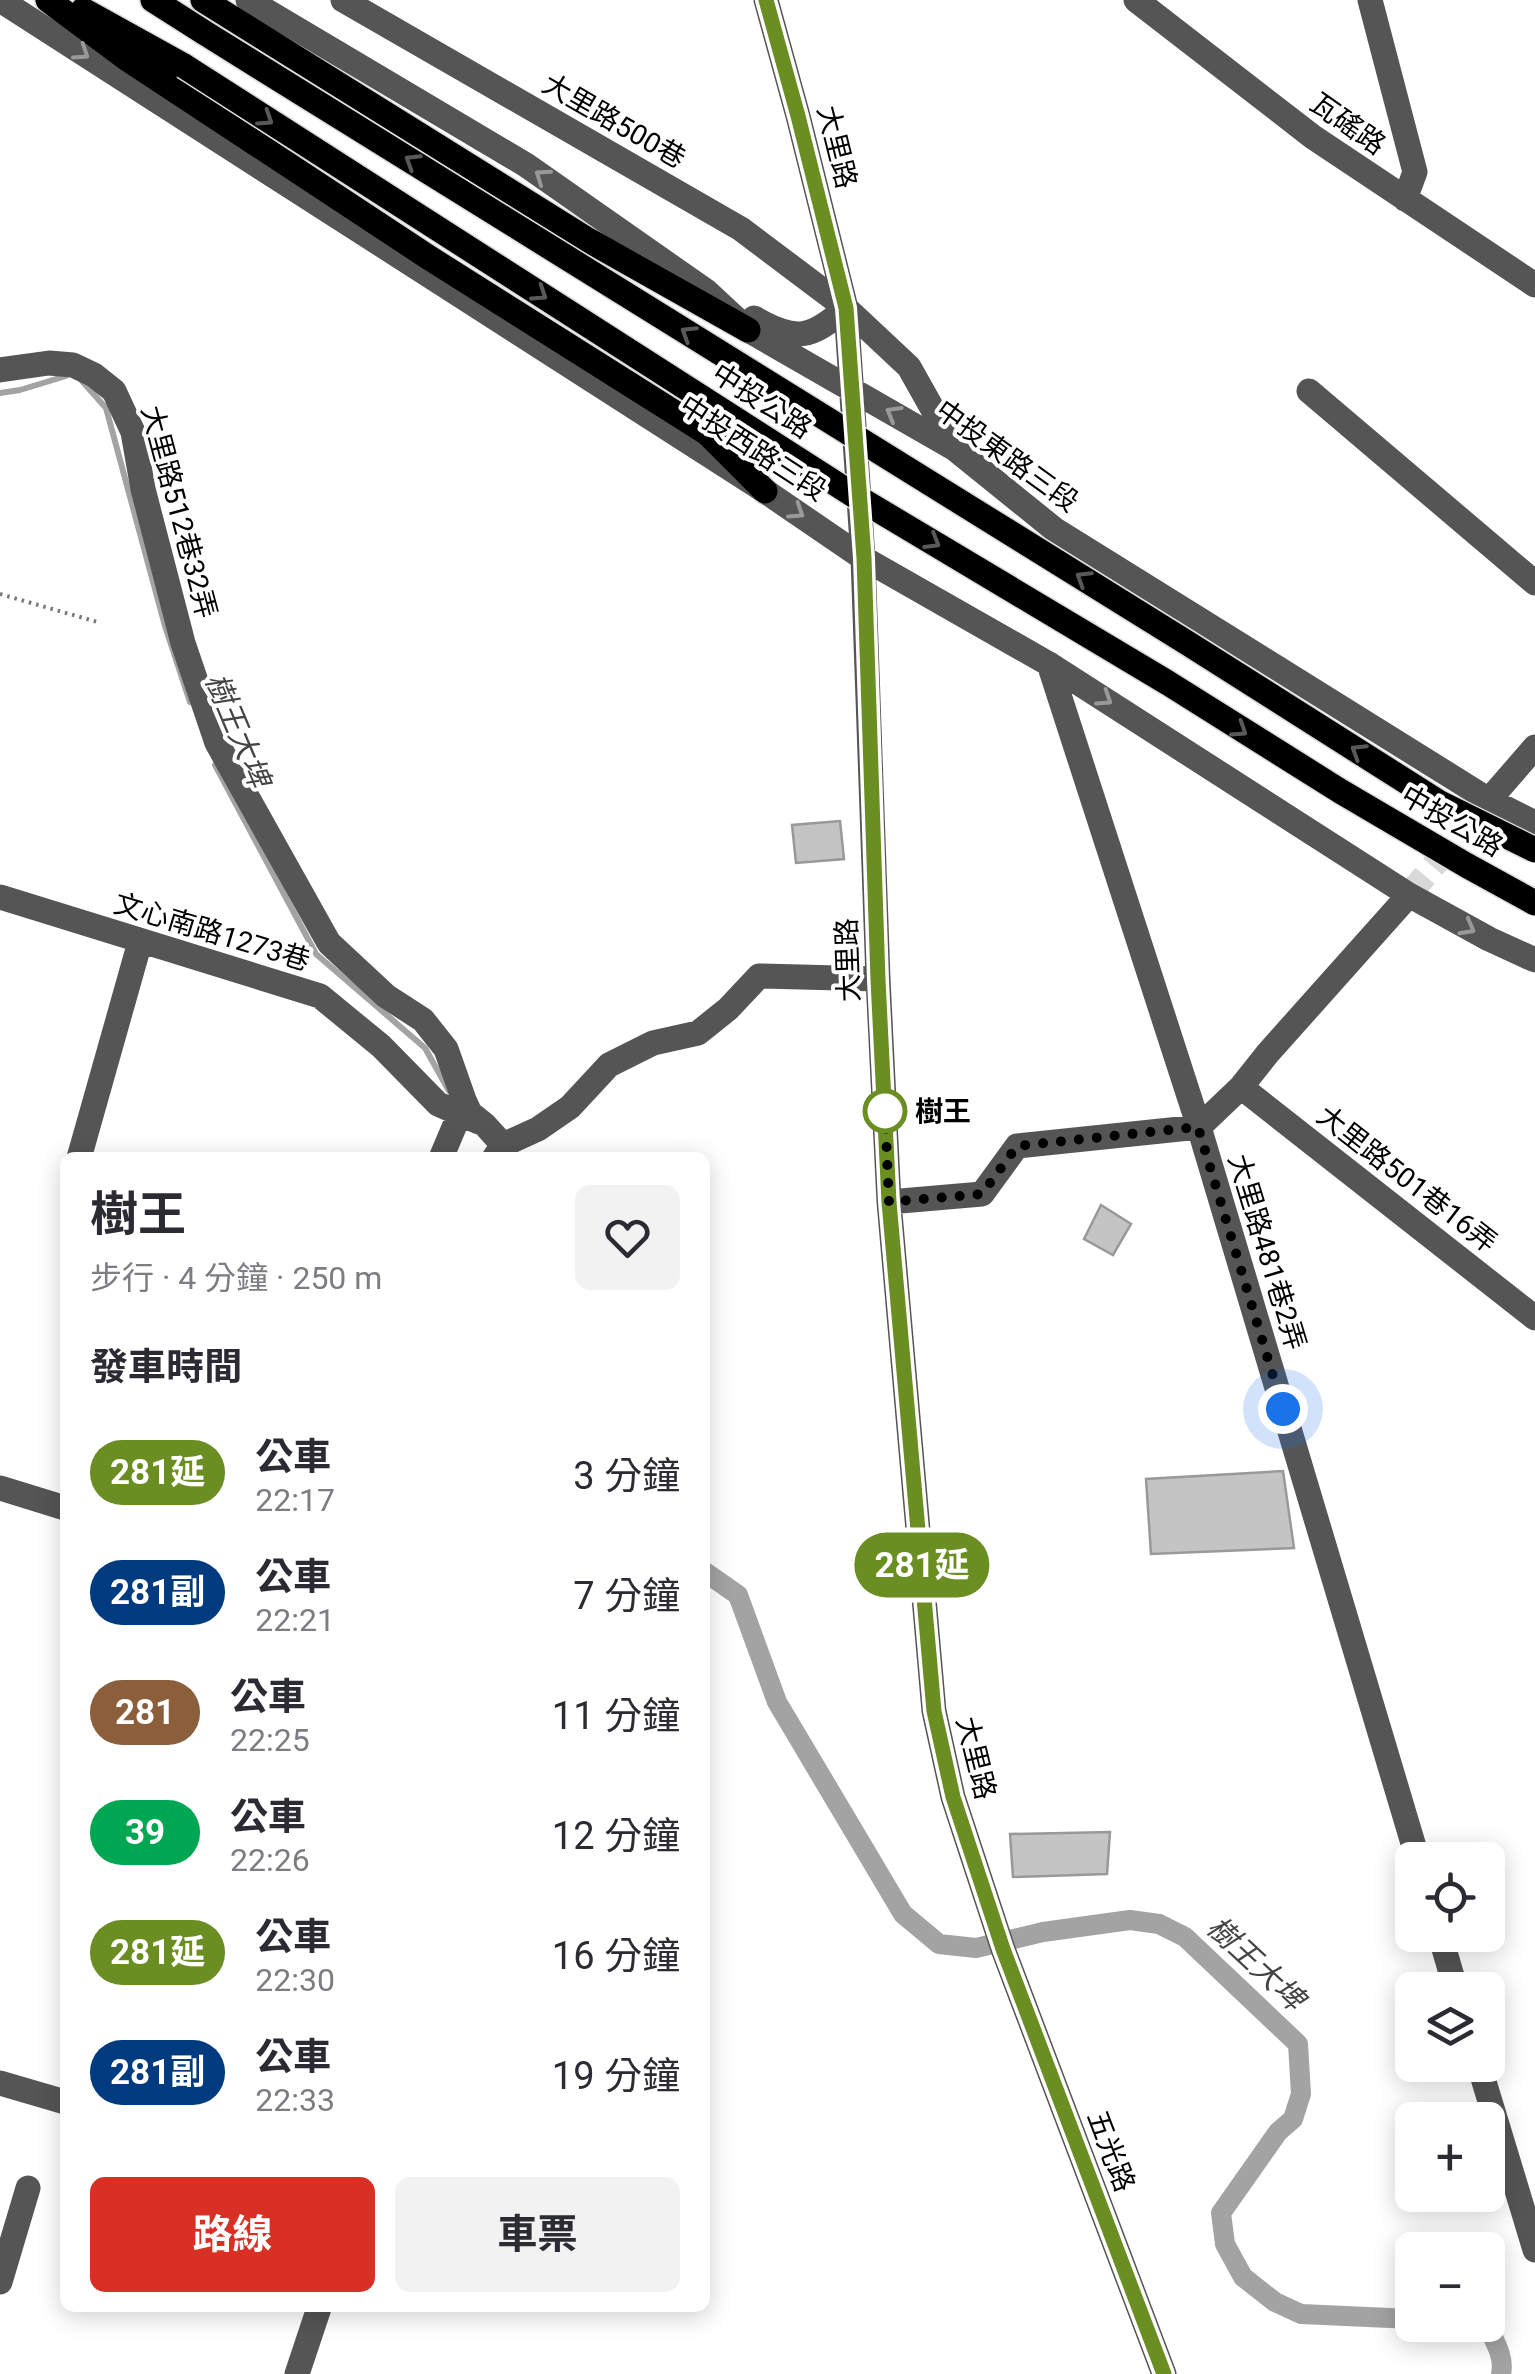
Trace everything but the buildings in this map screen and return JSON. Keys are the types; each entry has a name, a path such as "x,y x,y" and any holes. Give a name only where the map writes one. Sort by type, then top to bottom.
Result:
{"main road":[{"path":"48,0 126,58 428,257 707,432 765,490"},
{"name":"中投公路","path":"66,0 184,66 855,496 1340,791 1535,902"},
{"name":"中投公路","path":"153,0 1440,803 1535,850"},
{"path":"203,0 588,240 748,330"}],"street":[{"name":"中投西路三段","path":"0,0 765,490 864,558 1049,664 1409,895 1489,940 1535,960"},
{"name":"中投東路三段","path":"248,0 526,165 706,291 748,330 955,449 1054,529 1489,800 1535,822"},
{"name":"大里路500巷","path":"342,0 741,229 846,308 910,366 955,449"},
{"name":"大里路","path":"766,0 846,308 864,558 889,1202 934,1711 953,1797 1003,1949"},
{"name":"瓦磘路","path":"1136,0 1313,138 1531,277"},
{"path":"1370,0 1414,172 1405,200"},
{"path":"706,291 768,326 800,336 822,329 846,308"},
{"name":"大里路512巷32弄","path":"0,370 49,362 73,365 114,391 133,432 143,489 182,643 217,743 328,944 386,996 423,1020 446,1049 470,1113 466,1116 498,1151"},
{"path":"1309,391 1535,584"},
{"name":"大里路481巷2弄","path":"1049,664 1198,1127 1413,1842"},
{"path":"1489,800 1535,747"},
{"path":"889,1202 982,1194 1017,1146 1198,1127 1241,1087 1409,895"},
{"name":"文心南路1273巷","path":"0,897 320,996 466,1116"},
{"path":"80,1152 140,942"},
{"path":"498,1151 570,1107 609,1065 652,1043 698,1033 759,976 878,980"},
{"name":"大里路501巷16弄","path":"1241,1087 1535,1318"},
{"path":"445,1152 466,1116"},
{"path":"0,1488 57,1506"},
{"name":"五光路","path":"1003,1949 1164,2374"},
{"path":"1484,2082 1535,2250"},
{"path":"0,2083 60,2101"},
{"path":"0,2282 28,2188"},
{"path":"297,2374 319,2312"}],"path":[{"path":"0,594 100,624"}],"waterway":[{"name":"樹王大埤","path":"0,393 66,376"},
{"name":"樹王大埤","path":"82,381 106,408 165,626 190,702"},
{"name":"樹王大埤","path":"215,765 316,954 425,1048 449,1091"},
{"name":"樹王大埤","path":"710,1575 738,1595 777,1702 903,1914 939,1944 976,1948 1043,1932 1130,1920 1159,1924 1185,1937 1298,2044 1301,2094 1293,2119 1278,2132 1221,2213 1225,2244 1243,2277 1275,2302 1301,2314 1395,2318"},
{"name":"樹王大埤","path":"1496,2342 1501,2374"}],"tunnel":[{"path":"1409,895 1486,803"}],"bus line":[{"name":"281延","path":"766,0 846,308 864,558 889,1202 934,1711 953,1797 1003,1949 1164,2374"}],"place":[{"name":"樹王","path":"885,1111"}],"route":[{"path":"885,1111 889,1202 982,1194 1017,1146 1198,1127 1283,1409"}]}
